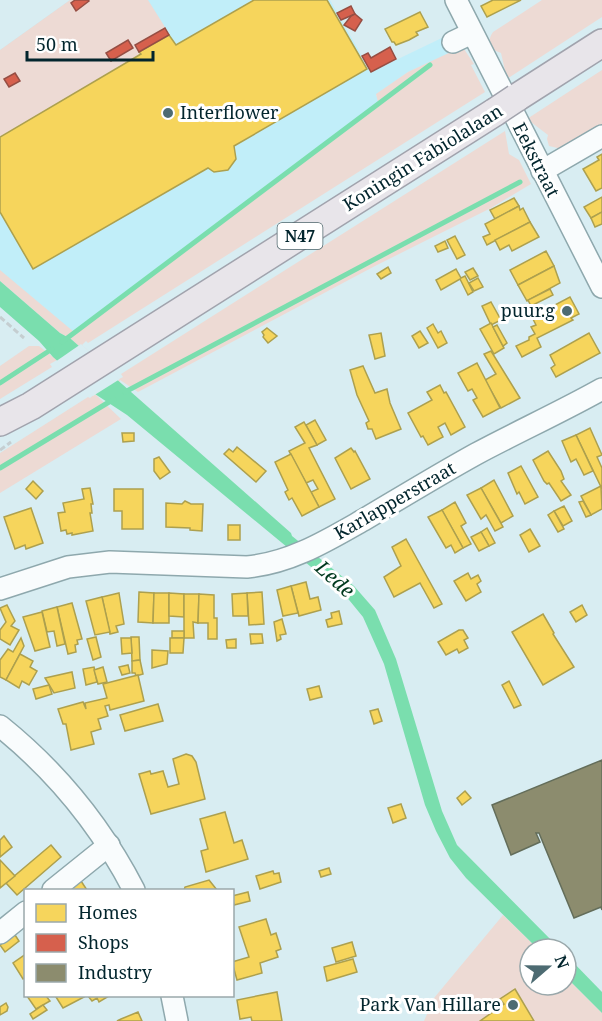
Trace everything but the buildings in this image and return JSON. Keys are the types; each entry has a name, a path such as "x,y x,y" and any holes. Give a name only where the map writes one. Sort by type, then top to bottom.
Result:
{"main road":[{"name":"Koningin Fabiolalaan","path":"0,431 31,406 69,381 602,43"},
{"name":"Koningin Fabiolalaan","path":"0,422 31,406"}],"street":[{"name":"Eekstraat","path":"456,0 602,287"},
{"path":"453,42 472,33"},
{"path":"542,171 602,136"},
{"name":"Karlapperstraat","path":"0,589 68,567 88,564 133,563 247,567 292,557 315,547 477,454 602,389"},
{"path":"0,726 30,752 82,808 109,845 133,889"},
{"path":"54,889 109,845"},
{"path":"0,933 24,914"},
{"path":"172,997 177,1021"}],"path":[{"path":"0,316 24,338"}],"shaded area":[{"path":"70,0 330,0 371,72 448,35 453,52 408,72 376,95 379,102 73,332 0,281 0,50"},
{"path":"70,0 148,0 170,35 136,45 141,54 0,137 0,50"},
{"path":"542,0 602,0 602,17 507,79 501,53 490,45 491,36 493,32"},
{"path":"464,49 474,64 471,65 485,92 82,345 119,379 123,377 121,374 505,131 509,154 519,160 531,184 491,208 375,266 138,392 120,380 120,382 0,281 0,270 74,332 378,102 376,94 408,72 453,51"},
{"path":"602,70 602,128 562,149 549,146 548,135 527,119"},
{"path":"29,346 39,346 57,360 50,364 52,367 0,399 0,366"},
{"path":"95,394 121,419 0,493 0,453"},
{"path":"503,915 526,937 518,937 518,994 515,989 500,999 504,1004 480,1021 424,1021 434,998"},
{"path":"578,989 602,1013 602,1021 534,1021 520,997 578,997"}],"water":[{"name":"Lede","path":"0,281 60,333 71,339 292,536 354,586 375,610 396,659 442,811 457,845 548,937 526,937 466,878 450,858 425,805 384,664 363,617 345,595 127,415 95,394 0,307"},
{"path":"578,967 602,992 602,1013 578,989"}],"pier":[{"path":"81,344 120,379 93,396 55,362"}],"waterway":[{"path":"62,342 430,65"},
{"path":"125,392 520,182"},
{"path":"0,383 52,349"},
{"path":"0,468 114,399"}],"place":[{"name":"Interflower","path":"168,113"},
{"name":"puur.g","path":"567,311"},
{"name":"Park Van Hillare","path":"513,1005"}]}
